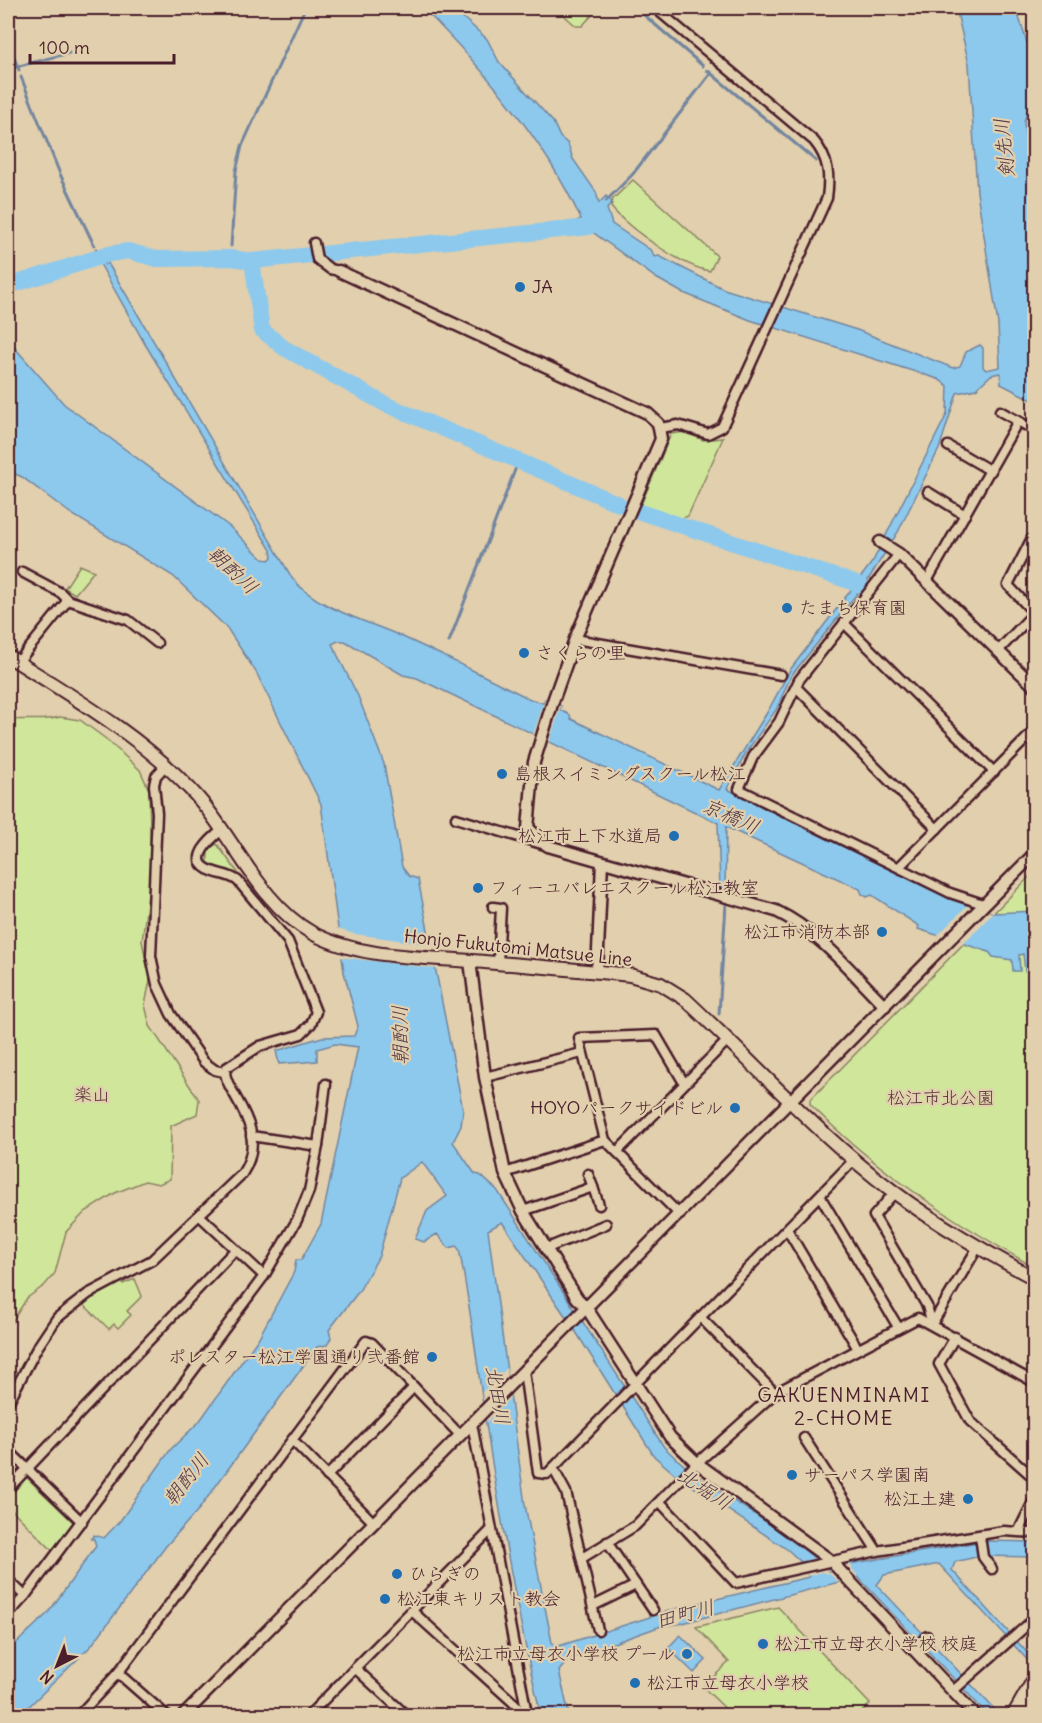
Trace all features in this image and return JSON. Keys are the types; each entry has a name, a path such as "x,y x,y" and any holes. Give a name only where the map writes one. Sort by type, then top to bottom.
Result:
{"main road":[{"name":"Honjo Fukutomi Matsue Line","path":"13,659 113,724 166,765 200,798 282,909 305,928 328,940 371,951 630,975 661,984 685,999 855,1160 895,1192 978,1247 1035,1278"},
{"path":"1014,1716 1035,1681"},
{"path":"1030,1716 1035,1707"}],"street":[{"path":"655,8 823,151 830,174 827,198 769,329 719,430 708,434 678,425 660,429"},
{"path":"314,243 317,259 330,269 339,271 647,413 660,429 661,439 575,639 540,740 531,776 528,828 548,846"},
{"path":"1000,411 1035,430"},
{"path":"927,582 1018,421"},
{"path":"948,446 991,471"},
{"path":"928,492 965,515"},
{"path":"999,650 1035,613 1008,585 1035,534"},
{"path":"880,542 896,552 1035,686"},
{"path":"896,552 796,687 779,722 753,757 739,789 950,893 983,904"},
{"path":"22,572 62,592 68,600 128,620 157,643"},
{"path":"13,659 68,600"},
{"path":"844,623 994,772"},
{"path":"575,639 781,675"},
{"path":"796,687 937,829"},
{"path":"899,867 1035,731"},
{"path":"8,1403 36,1348 57,1318 88,1294 152,1260 242,1174 250,1155 251,1136 247,1115 224,1072 215,1070 204,1062 171,1014 157,984 151,956 157,813 154,780 166,765"},
{"path":"456,818 776,911 795,920 815,935 885,1006"},
{"path":"223,829 203,846 200,855 202,863 209,870 238,880 288,941 316,1012 314,1020 305,1031 244,1054 230,1063 224,1072"},
{"path":"183,1716 568,1325 792,1102 983,904 1035,854"},
{"path":"597,972 602,862"},
{"path":"493,908 501,908 498,963"},
{"path":"470,961 485,1077 505,1173 545,1249 633,1388 694,1466 850,1580 917,1646 956,1689 976,1716"},
{"path":"680,1215 605,1140 579,1038 656,1035 684,1083"},
{"path":"617,1152 729,1039"},
{"path":"485,1077 582,1053"},
{"path":"8,1615 82,1522 264,1276 297,1220 309,1191 318,1146 326,1084"},
{"path":"251,1136 318,1146"},
{"path":"505,1173 605,1140"},
{"path":"521,1374 538,1473 547,1474 855,1160"},
{"path":"588,1174 599,1205"},
{"path":"523,1211 592,1186"},
{"path":"895,1192 874,1216 927,1306 932,1323"},
{"path":"820,1196 898,1328"},
{"path":"199,1215 264,1276"},
{"path":"545,1249 606,1224"},
{"path":"787,1228 858,1349"},
{"path":"932,1323 978,1247"},
{"path":"8,1489 235,1250"},
{"path":"701,1318 775,1393"},
{"path":"582,1558 635,1526 694,1466 775,1393 918,1318 932,1323 1035,1382"},
{"path":"955,1337 939,1364 970,1421 1035,1478"},
{"path":"78,1716 118,1672 366,1341 372,1343 460,1435"},
{"path":"327,1476 414,1387"},
{"path":"475,1421 490,1531 527,1715"},
{"path":"804,1438 877,1551"},
{"path":"292,1440 374,1522"},
{"path":"8,1450 82,1522"},
{"path":"553,1468 566,1492 598,1630"},
{"path":"1019,1530 1035,1500"},
{"path":"660,1502 736,1583 877,1551 981,1538 1019,1530 1035,1533"},
{"path":"308,1716 490,1531"},
{"path":"981,1538 983,1557 992,1569"},
{"path":"607,1542 653,1610"},
{"path":"8,1580 25,1596"},
{"path":"593,1606 636,1585"},
{"path":"412,1611 527,1715"},
{"path":"956,1689 1035,1618"},
{"path":"917,1646 927,1636"},
{"path":"355,1668 407,1716"},
{"path":"118,1672 167,1716"}],"green space":[{"path":"556,8 590,8 595,12 582,26 576,26"},
{"path":"633,180 717,256 710,271 686,262 657,246 630,226 611,207 613,199"},
{"path":"685,432 703,440 723,438 688,516 675,521 640,507 671,434"},
{"path":"80,565 94,571 75,594 65,588"},
{"name":"楽山","path":"60,717 80,720 106,739 140,770 149,790 151,873 142,941 150,980 145,1005 150,1026 199,1100 197,1114 171,1126 170,1179 159,1184 145,1181 115,1193 85,1212 66,1232 55,1273 45,1285 27,1298 8,1328 8,720"},
{"path":"217,844 244,882 234,874 208,862 208,849"},
{"name":"松江市北公園","path":"1034,872 1034,1267 974,1232 917,1194 862,1152 810,1104 810,1100"},
{"path":"135,1279 142,1296 127,1311 131,1315 118,1328 114,1324 109,1329 81,1302 119,1281 123,1284"},
{"path":"25,1476 75,1524 54,1552 8,1506 8,1494"},
{"name":"松江市立母衣小学校 校庭","path":"778,1607 870,1704 858,1715 732,1715 703,1687 729,1662 696,1627"}],"water":[{"path":"423,8 452,8 487,39 499,62 553,122 560,137 568,144 573,159 596,192 599,203 606,196 612,202 607,209 612,224 652,251 654,257 659,256 724,289 857,330 953,368 960,366 966,352 980,345 983,348 983,367 986,370 1000,367 998,324 977,192 969,64 956,8 1016,8 1029,49 1032,96 1024,122 1028,168 1034,177 1034,401 1001,384 1000,373 991,375 976,389 957,393 939,449 898,532 868,580 791,676 776,710 747,751 727,789 950,898 993,913 1034,911 1034,959 1031,959 1031,971 1025,971 1023,954 1019,955 1020,971 1013,971 1012,960 993,957 989,952 918,929 919,926 872,895 867,897 860,889 726,827 725,891 720,890 718,823 417,678 403,675 345,641 332,644 358,696 384,764 402,867 409,876 418,879 463,1110 461,1126 453,1142 475,1174 480,1175 497,1190 664,1447 704,1480 790,1539 830,1573 849,1564 984,1541 1034,1542 1034,1557 980,1556 955,1562 952,1570 1034,1660 1034,1667 939,1564 884,1575 877,1585 1000,1715 988,1715 858,1577 679,1624 664,1625 569,1659 559,1671 569,1715 541,1715 504,1534 459,1249 456,1246 449,1248 437,1234 424,1242 415,1239 427,1211 447,1196 422,1162 400,1178 379,1256 359,1291 329,1330 331,1338 327,1345 317,1347 199,1509 166,1546 91,1646 20,1715 8,1715 8,1651 48,1613 96,1546 94,1539 91,1539 94,1535 104,1538 120,1521 171,1449 199,1422 258,1339 294,1272 296,1260 301,1260 321,1224 358,1047 335,1044 317,1049 317,1061 279,1064 276,1051 322,1037 354,1036 358,1026 344,972 321,804 256,672 227,628 173,576 70,513 22,477 11,472 8,476 8,340 64,404 230,527 263,559 269,560 272,557 271,550 145,344 99,262 106,260 292,578 302,589 345,614 421,645 530,699 543,703 545,699 561,706 560,710 570,715 571,719 719,790 768,711 790,670 873,561 947,414 948,386 938,379 750,320 681,292 656,278 591,231 571,234 567,225 581,219 566,189 531,133 469,56","holes":["502,1222 576,1332 654,1456 677,1476 788,1550 801,1562 809,1577 675,1609 559,1646 552,1643 525,1505 488,1230"]},
{"name":"松江市立母衣小学校 プール","path":"680,1635 706,1660 694,1673 668,1648"}],"pier":[{"path":"545,699 561,706 549,743 533,735"},
{"path":"968,905 993,913 962,945 937,936"},
{"path":"335,928 354,934 435,945 439,969 339,957"},
{"path":"507,1368 510,1398 486,1422 482,1392"},
{"path":"815,1558 830,1573 849,1564 858,1577 838,1582 830,1574 821,1572 808,1576 801,1562"},
{"path":"691,1605 679,1624 664,1625 675,1609"}],"waterway":[{"path":"231,246 236,171 242,146 305,8"},
{"path":"636,8 703,66"},
{"path":"8,42 19,70"},
{"path":"8,69 69,53"},
{"path":"707,70 816,161"},
{"path":"606,201 632,175 711,73"},
{"path":"21,77 60,174 94,245"},
{"path":"8,286 109,254 128,251 157,259 231,258 252,261 589,227"},
{"path":"96,249 103,256 105,264"},
{"path":"231,252 231,258"},
{"path":"252,261 262,330 284,348 385,404 619,504"},
{"path":"449,642 518,462"},
{"path":"637,511 861,585"},
{"path":"719,1014 726,904"}],"place":[{"name":"JA","path":"520,287"},
{"name":"たまち保育園","path":"787,608"},
{"name":"さくらの里","path":"524,653"},
{"name":"島根スイミングスクール松江","path":"502,774"},
{"name":"松江市上下水道局","path":"674,836"},
{"name":"フィーユバレエスクール松江教室","path":"478,888"},
{"name":"松江市消防本部","path":"882,932"},
{"name":"HOYOパークサイドビル","path":"735,1108"},
{"name":"ポレスター松江学園通り弐番館","path":"432,1357"},
{"name":"サーパス学園南","path":"792,1475"},
{"name":"松江土建","path":"968,1499"},
{"name":"ひらぎの","path":"397,1574"},
{"name":"松江東キリスト教会","path":"385,1599"},
{"name":"松江市立母衣小学校 校庭","path":"763,1644"},
{"name":"松江市立母衣小学校 プール","path":"687,1654"},
{"name":"松江市立母衣小学校","path":"635,1683"}],"district":[{"name":"GAKUENMINAMI 2-CHOME","path":"844,1406"}],"water label":[{"name":"剣先川","path":"1004,148"},
{"name":"朝酌川","path":"233,570"},
{"name":"京橋川","path":"731,816"},
{"name":"朝酌川","path":"400,1035"},
{"name":"北田川","path":"498,1395"},
{"name":"朝酌川","path":"186,1479"},
{"name":"北堀川","path":"705,1489"},
{"name":"田町川","path":"685,1614"}]}
